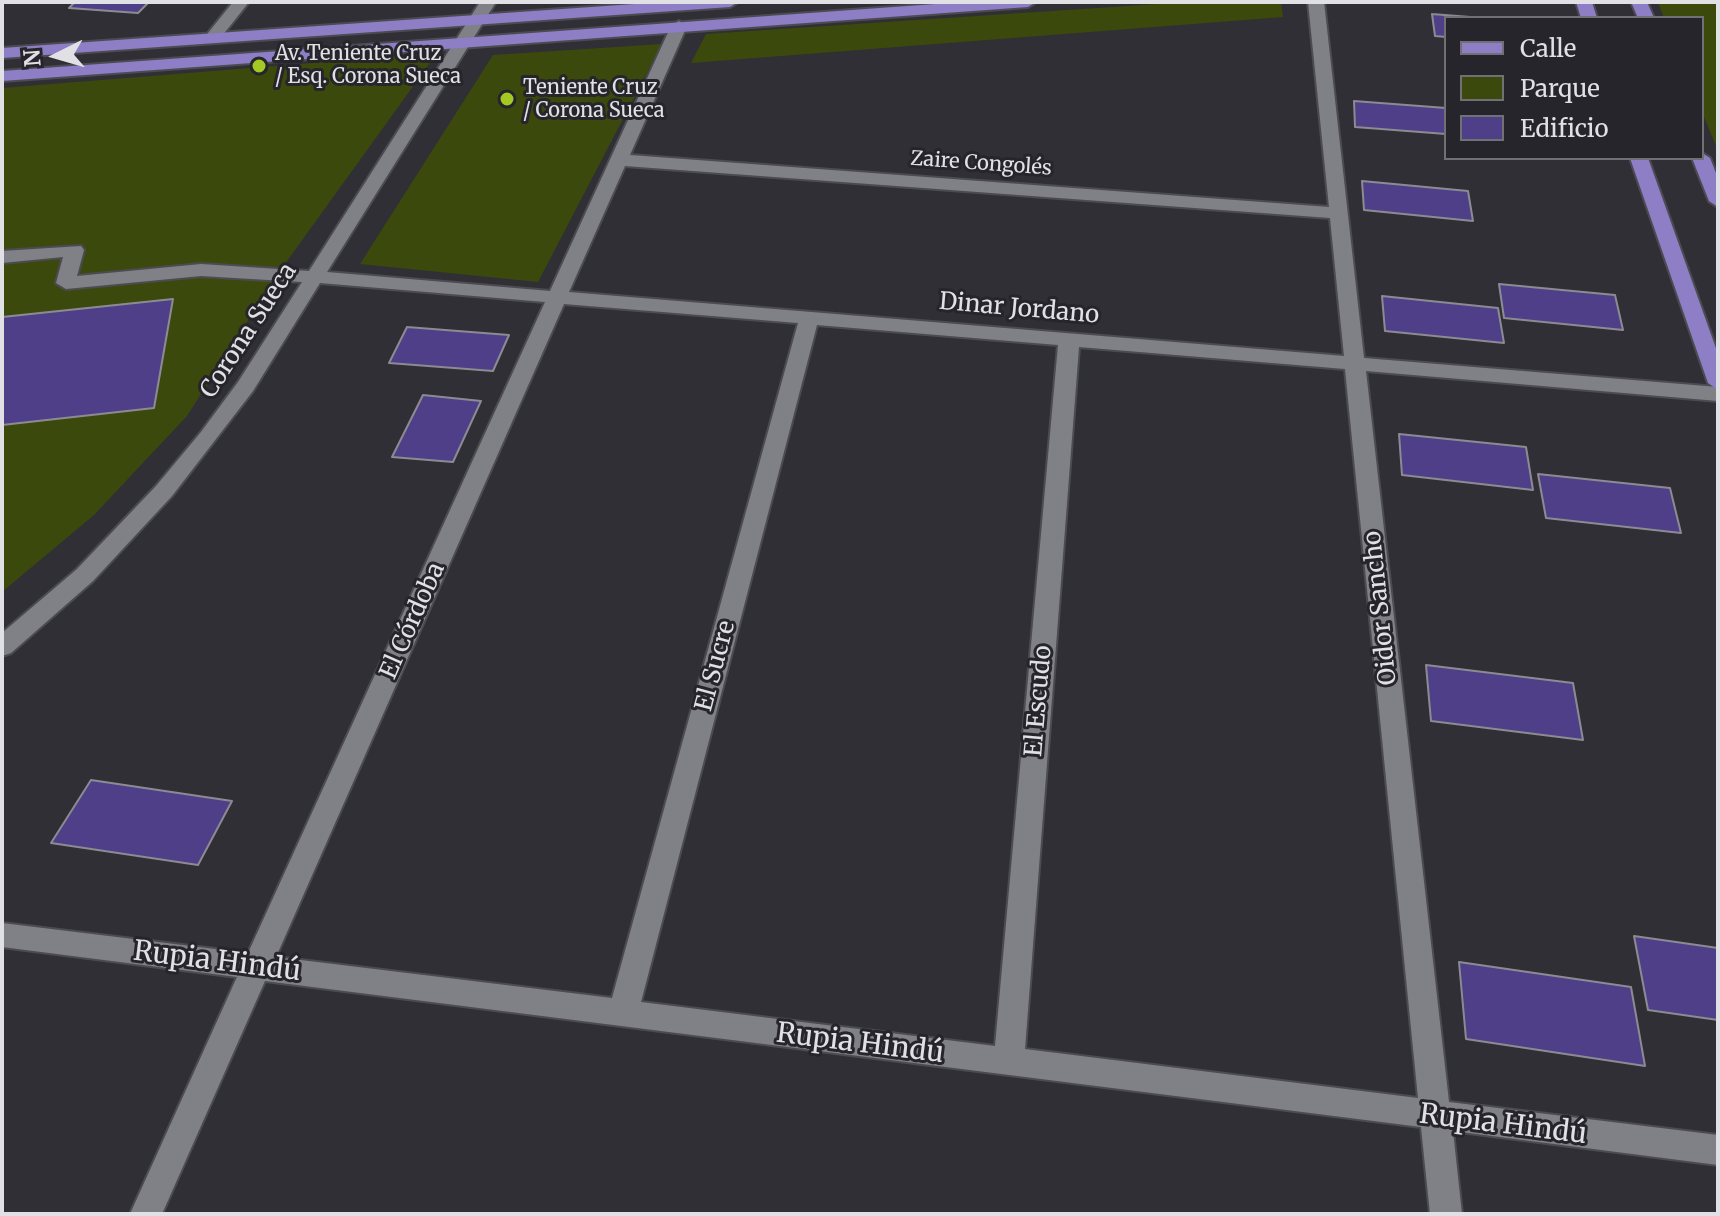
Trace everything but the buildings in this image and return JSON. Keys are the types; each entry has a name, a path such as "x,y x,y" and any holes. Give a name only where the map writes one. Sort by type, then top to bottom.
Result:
{"main road":[{"path":"2,53 730,2"},
{"path":"2,76 1028,2"},
{"path":"1640,160 1718,383"},
{"path":"1702,160 1718,201"}],"street":[{"path":"212,38 241,2"},
{"name":"Corona Sueca","path":"2,647 85,575 164,491 246,386 488,2"},
{"name":"Oidor Sancho","path":"1316,2 1446,1214"},
{"name":"El Córdoba","path":"146,1214 679,26"},
{"name":"Zaire Congolés","path":"621,160 1338,213"},
{"name":"Dinar Jordano","path":"2,257 74,250 66,283 201,270 315,277 1718,394"},
{"name":"El Sucre","path":"623,1014 809,318"},
{"name":"El Escudo","path":"1009,1063 1069,340"},
{"name":"Rupia Hindú","path":"2,935 1718,1150"}],"green space":[{"path":"1187,2 1281,2 1283,17 691,63 706,34"},
{"path":"1658,2 1718,2 1718,151 1704,117 1704,16 1663,16"},
{"path":"662,44 538,282 360,264 493,55"},
{"path":"437,53 277,275 187,416 94,515 2,592 2,88"}],"place":[{"name":"Av. Teniente Cruz / Esq. Corona Sueca","path":"259,66"},
{"name":"Teniente Cruz / Corona Sueca","path":"507,99"}]}
